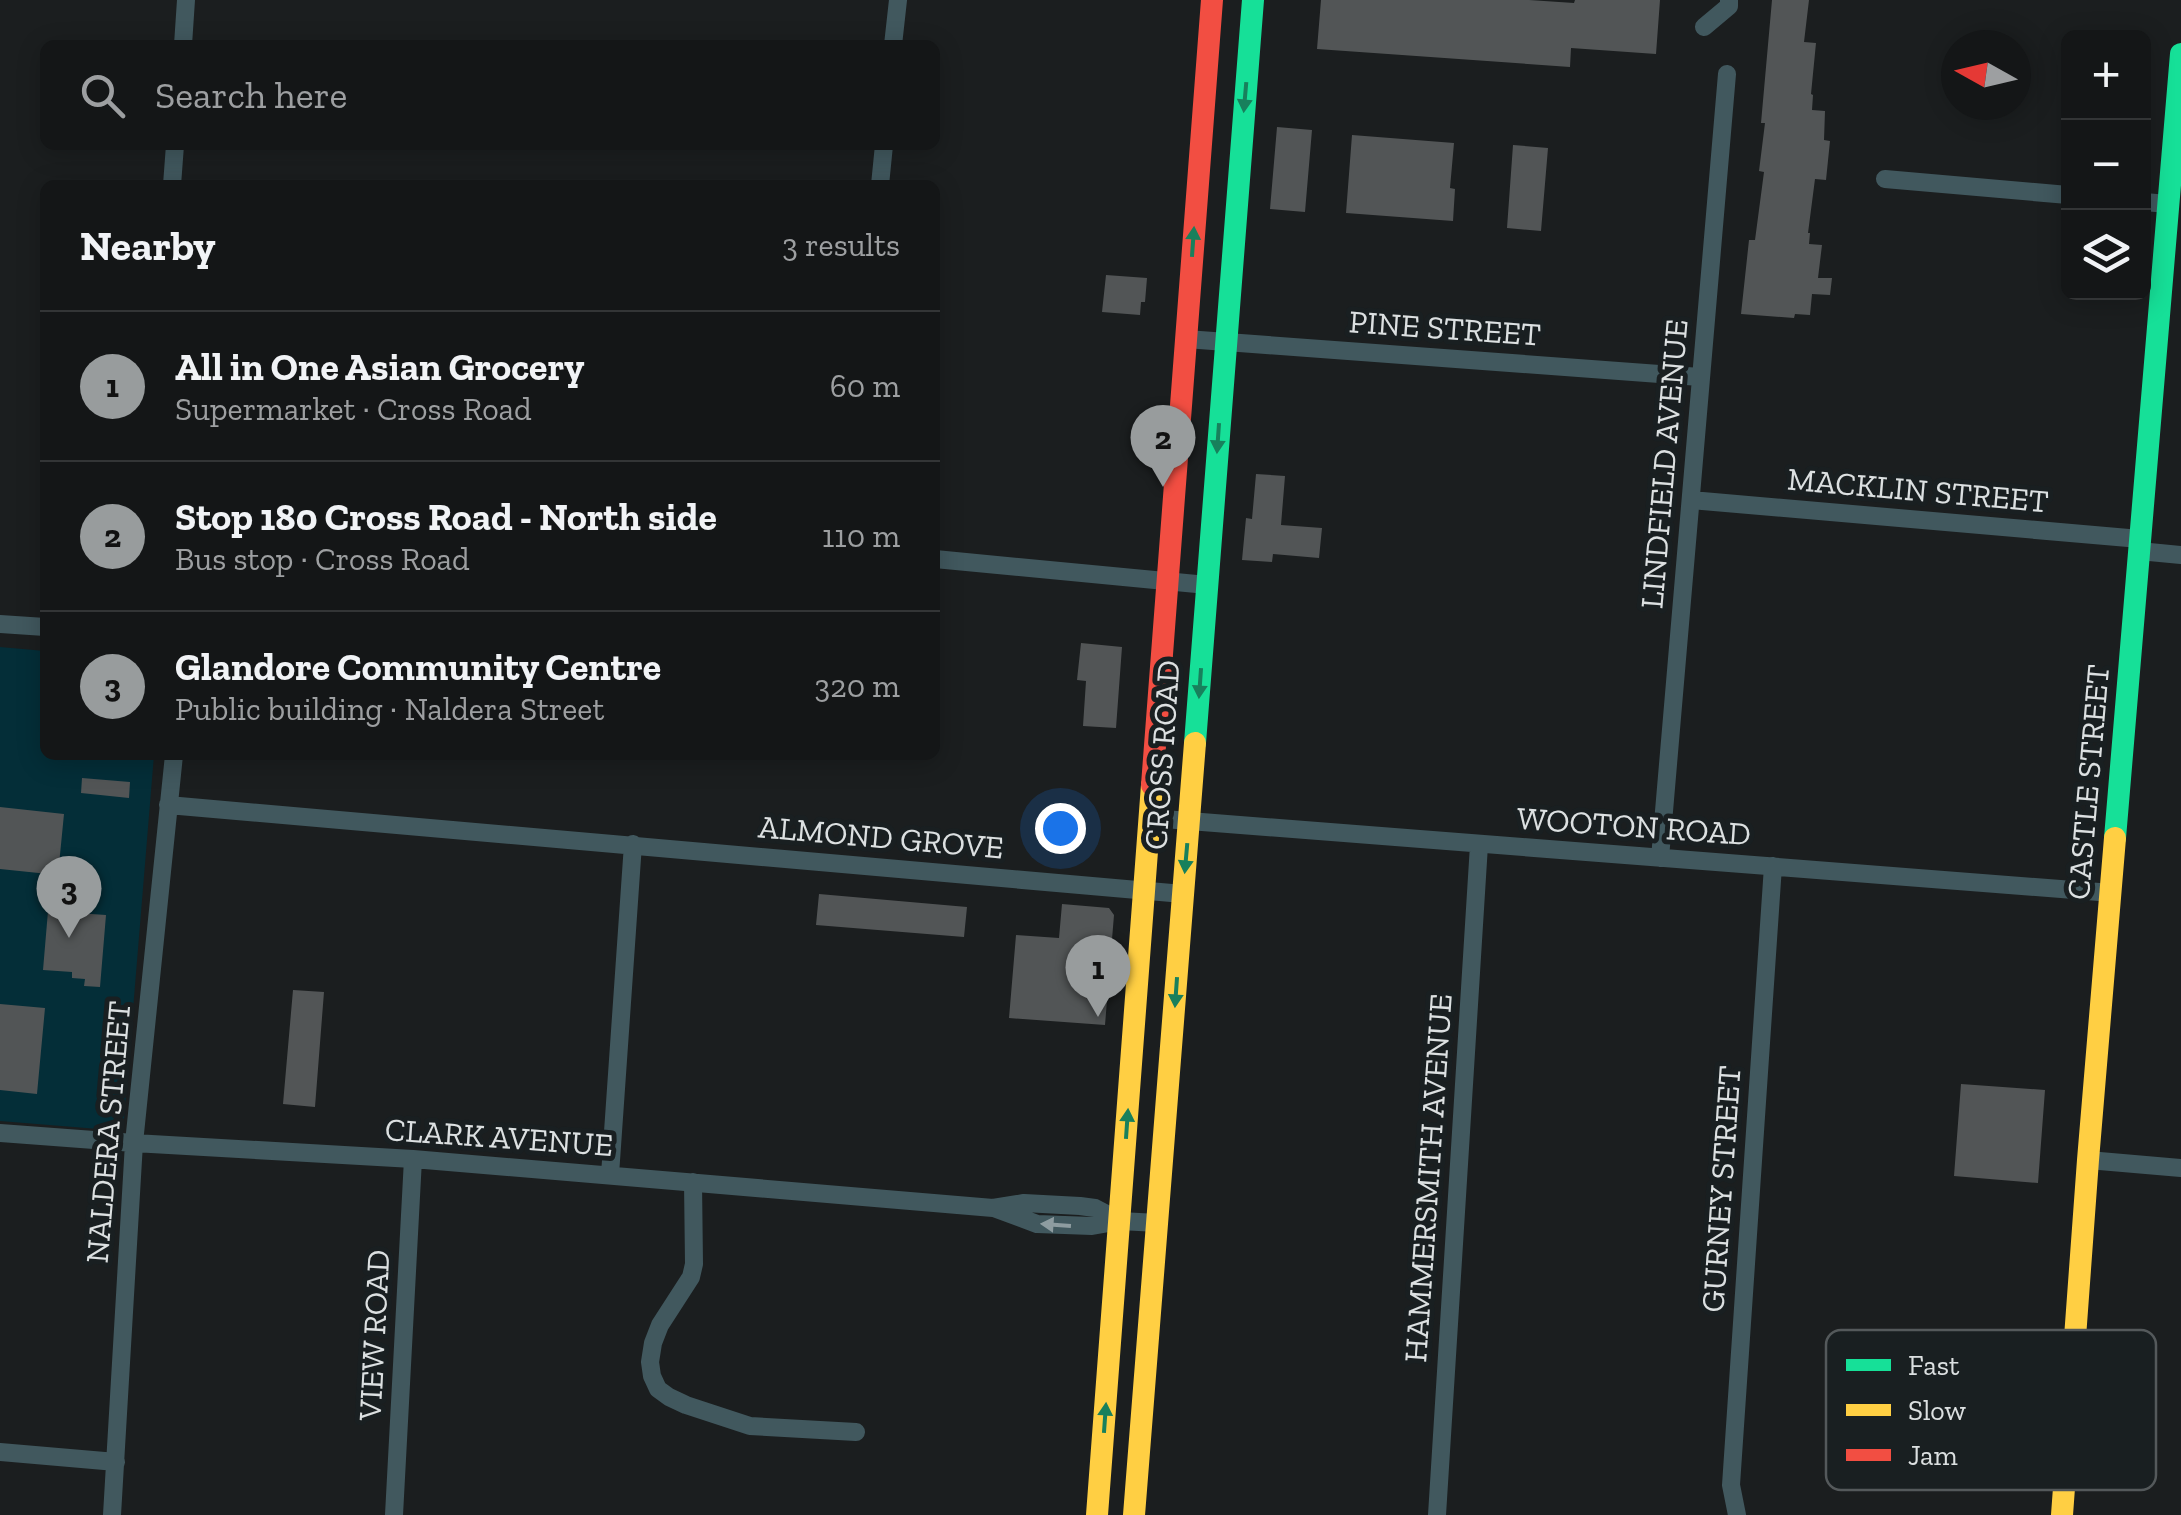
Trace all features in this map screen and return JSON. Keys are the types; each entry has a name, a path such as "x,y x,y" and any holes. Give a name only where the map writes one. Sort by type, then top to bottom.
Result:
{"main road":[{"name":"CROSS ROAD","path":"1098,1515 1212,0"},
{"name":"CROSS ROAD","path":"1134,1515 1253,0"},
{"name":"CASTLE STREET","path":"2076,1330 2181,54"},
{"name":"CASTLE STREET","path":"2062,1515 2064,1490"}],"street":[{"path":"182,40 186,0"},
{"path":"894,40 898,0"},
{"path":"1704,27 1729,6 1729,0"},
{"name":"LINDFIELD AVENUE","path":"1660,858 1728,74"},
{"path":"172,180 175,150"},
{"path":"880,180 884,150"},
{"path":"1885,179 2061,194"},
{"path":"2151,203 2168,204"},
{"name":"PINE STREET","path":"1186,339 1700,377"},
{"name":"MACKLIN STREET","path":"1691,500 2139,545 2181,555"},
{"path":"940,559 1207,586"},
{"path":"0,624 40,627"},
{"name":"NALDERA STREET","path":"112,1515 134,1144 173,760"},
{"name":"ALMOND GROVE","path":"168,805 1183,894"},
{"name":"WOOTON ROAD","path":"1151,818 2112,893"},
{"path":"610,1175 633,844"},
{"name":"HAMMERSMITH AVENUE","path":"1437,1515 1479,844"},
{"name":"GURNEY STREET","path":"1737,1515 1731,1486 1772,866"},
{"name":"CLARK AVENUE","path":"0,1133 414,1159 993,1208 1038,1224 1158,1223"},
{"name":"VIEW ROAD","path":"394,1515 414,1159"},
{"path":"2088,1160 2181,1168"},
{"path":"694,1182 694,1264 691,1277 652,1343 652,1376 658,1388 686,1405 750,1426 856,1432"},
{"path":"0,1452 116,1462"}],"shaded area":[{"path":"0,647 40,651 40,760 154,760 123,1131 0,1121"}],"building":[{"path":"1321,0 1660,0 1656,54 1571,48 1570,67 1317,49"},
{"path":"1772,0 1809,0 1804,42 1816,43 1812,110 1825,111 1824,140 1830,141 1826,180 1815,179 1808,233 1809,244 1822,245 1818,278 1832,278 1830,295 1812,294 1810,315 1795,314 1794,318 1741,314 1749,240 1755,240 1764,172 1759,171 1765,123 1761,123"},
{"path":"1277,127 1312,130 1305,212 1270,209"},
{"path":"1352,135 1454,143 1450,188 1455,189 1453,221 1346,213"},
{"path":"1513,145 1548,148 1541,231 1507,228"},
{"path":"1106,275 1147,278 1140,315 1102,312"},
{"path":"1256,474 1285,476 1281,525 1322,528 1319,558 1273,554 1272,562 1242,560 1246,518 1252,519"},
{"path":"1081,643 1122,647 1116,728 1083,726 1086,681 1077,680"},
{"path":"82,778 130,782 129,798 81,793"},
{"path":"0,807 64,814 58,875 0,869"},
{"path":"819,894 967,907 964,937 816,925"},
{"path":"1062,904 1109,908 1114,915 1105,1025 1009,1018 1016,935 1059,938"},
{"path":"48,911 106,915 100,987 84,986 85,979 72,978 72,972 43,970"},
{"path":"293,990 324,992 315,1107 283,1104"},
{"path":"0,1004 45,1008 37,1094 0,1090"},
{"path":"1961,1084 2045,1090 2038,1183 1954,1176"}],"traffic: fast":[{"path":"1195,743 1253,0"},
{"path":"2115,838 2181,54"}],"traffic: slow":[{"path":"1134,1515 1195,743"},
{"path":"1097,1515 1152,785"},
{"path":"2076,1330 2115,838"},
{"path":"2062,1515 2064,1490"}],"traffic: jam":[{"path":"1152,785 1212,0"}],"place":[{"name":"Stop 180 Cross Road - North side","path":"1163,487"},
{"name":"Glandore Community Centre","path":"69,938"},
{"name":"All in One Asian Grocery","path":"1098,1017"}]}
